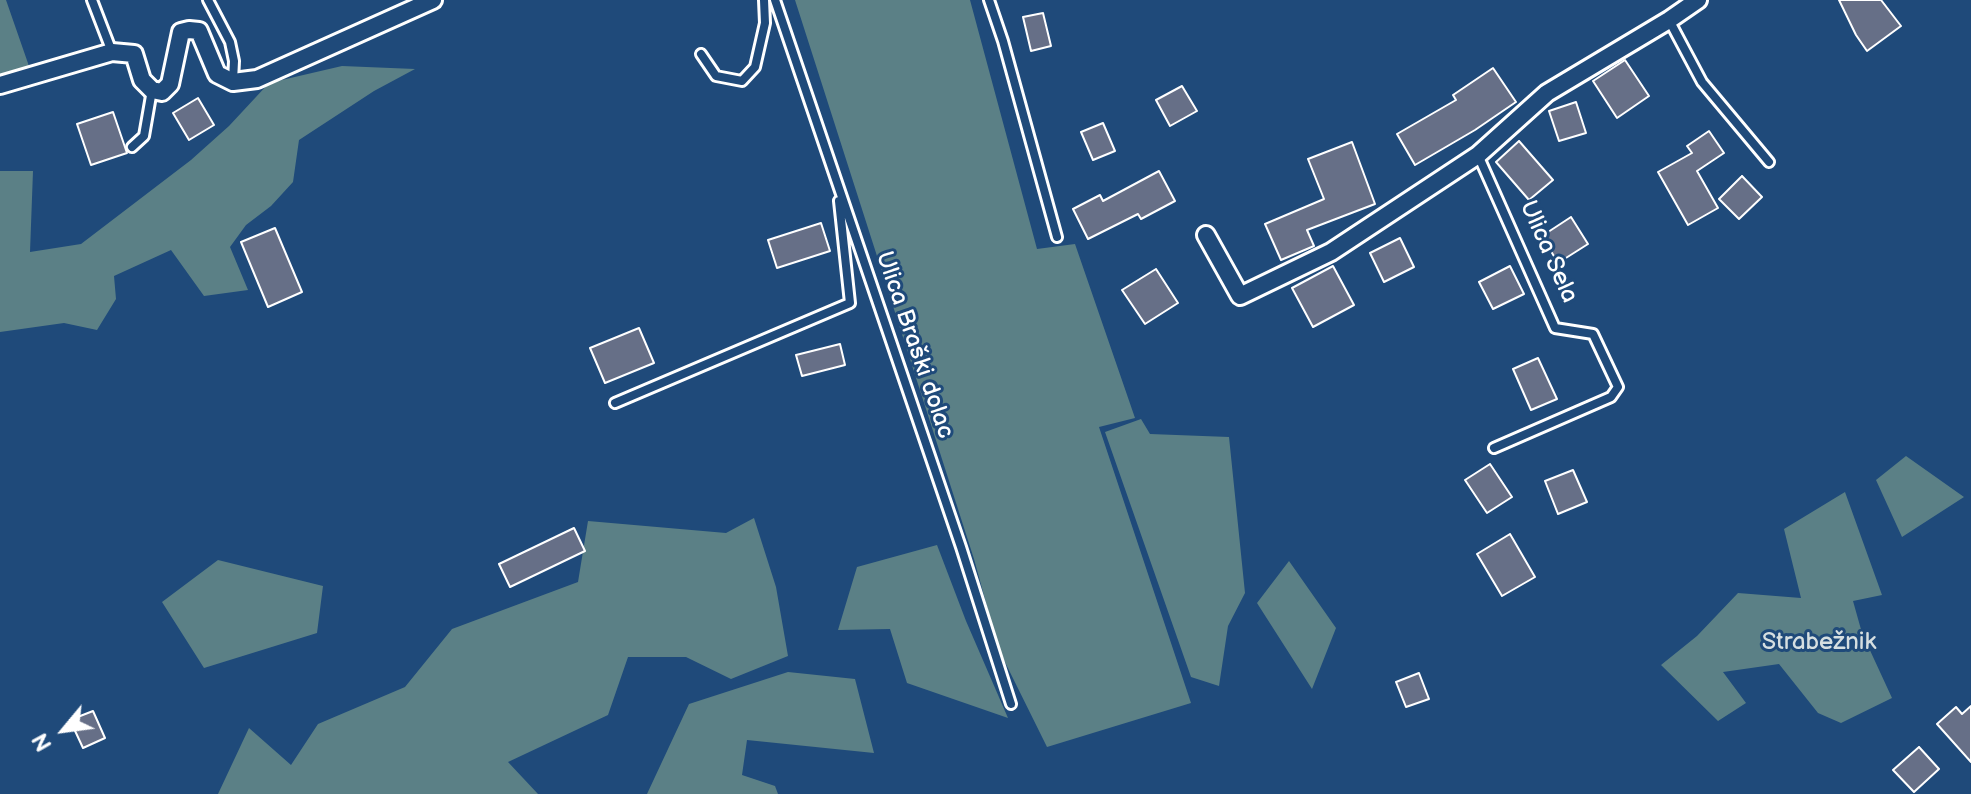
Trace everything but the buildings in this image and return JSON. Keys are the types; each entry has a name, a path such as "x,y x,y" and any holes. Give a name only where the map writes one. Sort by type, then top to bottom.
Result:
{"street":[{"path":"0,85 112,52 134,54 142,80 152,90 162,92 170,84 181,32 189,30 199,31 217,74 233,82 257,79 433,0"},
{"path":"1206,235 1240,296 1331,252 1478,155 1547,93 1698,0"}],"lane":[{"path":"92,0 112,52"},
{"path":"208,0 230,42 234,61 233,82"},
{"path":"701,54 716,76 742,81 755,67 765,23 764,0"},
{"name":"Ulica Braški dolac","path":"775,0 961,547 1011,704"},
{"path":"989,0 1057,237"},
{"path":"1669,20 1702,82 1769,162"},
{"path":"132,147 144,136 152,90"},
{"name":"Ulica Sela","path":"1478,155 1555,328 1593,334 1618,387 1611,397 1494,448"},
{"path":"615,403 850,303 837,184"}],"green space":[{"path":"0,0 6,0 30,69 0,86"},
{"path":"795,0 970,0 1037,249 1075,244 1135,418 1099,427 1191,703 1047,747 999,650 974,559"},
{"path":"342,66 415,69 374,91 299,140 293,182 271,206 246,225 230,247 248,290 204,296 171,250 114,276 116,299 97,330 64,323 0,332 0,171 33,171 30,252 81,244 191,160 229,126 269,83"},
{"path":"1141,419 1150,434 1229,437 1245,593 1228,626 1219,686 1191,677 1105,432"},
{"path":"1906,456 1964,497 1902,537 1876,480"},
{"name":"Strabežnik","path":"1845,492 1882,595 1853,601 1862,633 1892,698 1841,723 1818,713 1779,664 1723,672 1746,703 1718,721 1661,665 1697,636 1738,593 1801,598 1784,529"},
{"path":"754,518 776,587 788,656 731,679 686,657 628,657 608,715 508,762 538,794 218,794 249,728 291,765 318,724 405,687 452,629 578,582 588,521 726,533"},
{"path":"937,545 1008,718 907,683 890,629 838,630 857,567"},
{"path":"218,560 323,586 317,633 204,668 162,602"},
{"path":"1289,561 1336,628 1312,689 1257,603"},
{"path":"788,672 855,679 874,753 747,740 742,775 775,786 778,794 647,794 689,704"}]}
